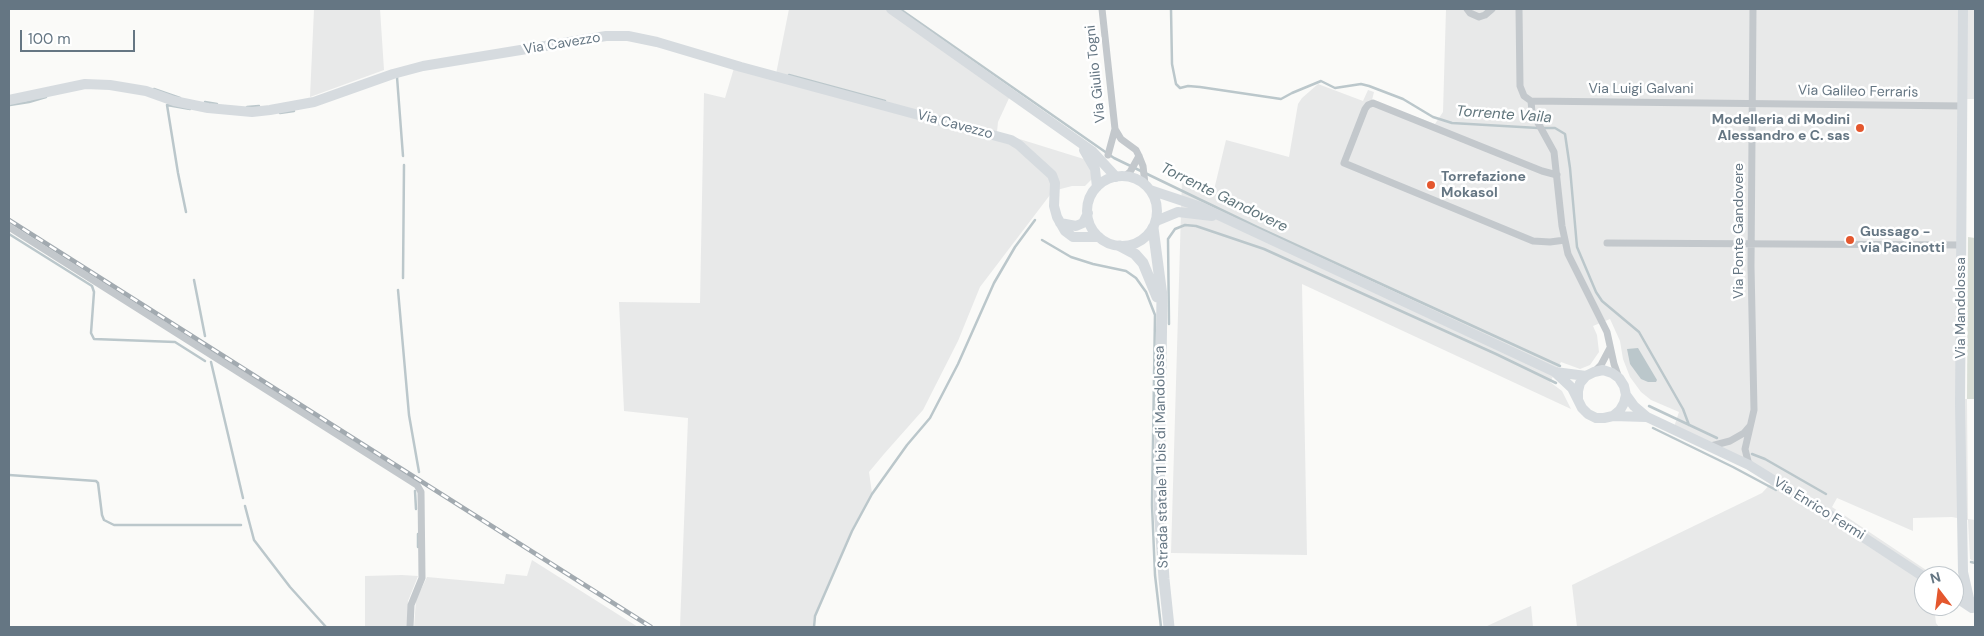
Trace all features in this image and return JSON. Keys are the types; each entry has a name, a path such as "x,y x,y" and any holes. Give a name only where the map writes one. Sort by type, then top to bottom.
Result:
{"main road":[{"name":"Strada statale 11 bis di Mandolossa","path":"1154,224 1162,296 1160,528 1169,627"},
{"name":"Strada statale 11 bis di Mandolossa","path":"1120,246 1135,254 1143,264 1154,288 1161,316"}],"street":[{"path":"891,9 1041,114 1124,175 1201,207 1555,372 1572,388 1582,408 1596,418 1631,415 1647,417"},
{"name":"Via Giulio Togni","path":"1102,9 1115,129 1121,139 1136,150 1139,156"},
{"path":"1468,9 1470,13 1479,16 1485,15 1492,9"},
{"path":"1519,9 1520,86 1524,96 1531,101 1532,112 1551,143 1554,152 1568,254 1608,332 1610,348 1626,395 1634,406 1647,417"},
{"name":"Via Ponte Gandovere","path":"1748,465 1745,449 1754,410 1751,244 1753,9"},
{"name":"Via Mandolossa","path":"1963,9 1960,404 1964,581 1973,608"},
{"name":"Via Cavezzo","path":"9,100 85,84 110,85 146,91 174,101 208,108 252,112 314,102 393,74 423,66 606,36 628,36 657,42 741,67 1011,140 1052,175 1056,183 1054,206 1060,223"},
{"name":"Via Luigi Galvani","path":"1531,101 1752,103"},
{"path":"1557,175 1542,171 1373,103 1364,109 1344,163 1532,241 1550,242 1565,240"},
{"name":"Via Galileo Ferraris","path":"1752,103 1963,106"},
{"path":"1108,156 1115,129"},
{"path":"1077,142 1095,169 1098,187"},
{"path":"1139,156 1146,184 1156,203 1154,224 1145,238 1137,242 1120,246 1105,242 1090,224 1088,213 1089,200 1098,187 1106,180 1124,175 1139,156"},
{"path":"1154,224 1178,212 1223,218"},
{"path":"1060,223 1076,226 1083,223 1088,213"},
{"path":"1060,223 1065,231 1073,237 1099,237"},
{"path":"9,227 417,485 421,492 422,578 411,605 410,627"},
{"path":"1607,243 1961,246"},
{"path":"1578,400 1580,383 1601,365 1610,348"},
{"path":"1555,372 1590,374 1603,370 1619,378"},
{"path":"1613,416 1620,410 1626,395"},
{"name":"Via Enrico Fermi","path":"1647,417 1748,465 1828,514 1914,570"},
{"path":"1711,446 1744,433 1751,423"}],"shaded area":[{"path":"314,9 380,9 384,70 310,97"},
{"path":"789,9 888,9 1010,96 998,122 997,132 1087,160 1093,178 1085,186 1072,186 1053,191 980,287 958,341 923,410 869,472 872,493 851,531 814,617 813,627 680,627 688,418 624,411 619,302 700,303 704,93 725,98 734,68 775,79"},
{"path":"1446,9 1975,9 1975,99 1961,99 1956,399 1967,399 1968,519 1975,520 1975,562 1970,559 1968,520 1952,517 1913,518 1913,531 1837,498 1832,507 1920,566 1914,566 1914,616 1935,616 1936,623 1939,627 1577,627 1572,585 1762,493 1775,479 1674,427 1679,412 1651,400 1641,392 1630,377 1623,359 1620,341 1610,319 1593,326 1597,335 1599,352 1590,365 1580,369 1561,362 1550,382 1562,391 1571,409 1302,284 1307,555 1171,553 1182,178 1213,194 1226,140 1289,157 1298,104 1318,84 1363,101 1368,90 1374,92 1372,100 1435,124 1443,112"},
{"path":"1968,237 1975,238 1975,399 1967,399"},
{"path":"1638,348 1657,380 1656,382 1648,382 1641,379 1630,364 1627,349"},
{"path":"532,560 638,627 414,627 416,600 427,577 504,584 506,574 527,576"},
{"path":"365,576 418,576 408,601 409,627 365,627"},
{"path":"1531,606 1533,627 1485,627 1513,614"}],"waterway":[{"name":"Torrente Gandovere","path":"900,9 1114,158 1259,228 1560,366"},
{"name":"Torrente Vaila","path":"1171,9 1172,64 1176,84 1180,88 1188,86 1200,87 1281,99 1321,81 1335,88 1361,84 1403,99 1433,117 1452,123 1538,128"},
{"path":"789,75 885,101"},
{"path":"397,77 403,156"},
{"path":"154,89 180,98"},
{"path":"10,105 46,97"},
{"path":"205,102 217,104"},
{"path":"186,212 167,105 190,109"},
{"path":"247,107 259,106"},
{"path":"280,113 294,111"},
{"name":"Torrente Vaila","path":"1543,128 1555,128 1565,134 1577,247 1596,292 1602,301 1639,332 1683,409 1689,425"},
{"path":"403,278 404,165"},
{"path":"814,627 815,616 852,531 872,494 907,445 930,418 958,364 994,283 1015,247 1035,220"},
{"path":"1169,324 1168,239 1175,229 1185,225 1196,226 1264,249 1556,383"},
{"path":"9,234 92,286 94,292 91,333 94,339 175,342 205,361"},
{"path":"1042,240 1071,257 1126,271 1136,278 1146,292 1155,315 1152,505 1155,575 1161,627"},
{"path":"194,280 205,336"},
{"path":"398,290 409,415 419,472"},
{"path":"211,362 243,498"},
{"name":"Torrente Gandovere","path":"1649,406 1717,438"},
{"path":"1653,428 1776,490"},
{"name":"Torrente Gandovere","path":"1752,454 1765,459 1826,494"},
{"path":"9,475 96,481 98,483 104,520 114,525 241,525"},
{"path":"415,491 416,509"},
{"path":"245,506 254,540 290,587 326,627"},
{"path":"418,534 418,547"},
{"name":"Torrente Gandovere","path":"1971,562 1975,563"}],"railway":[{"path":"9,220 651,627"}],"place":[{"name":"Modelleria di Modini Alessandro e C. sas","path":"1860,128"},
{"name":"Torrefazione Mokasol","path":"1431,185"},
{"name":"Gussago - via Pacinotti","path":"1850,240"}]}
